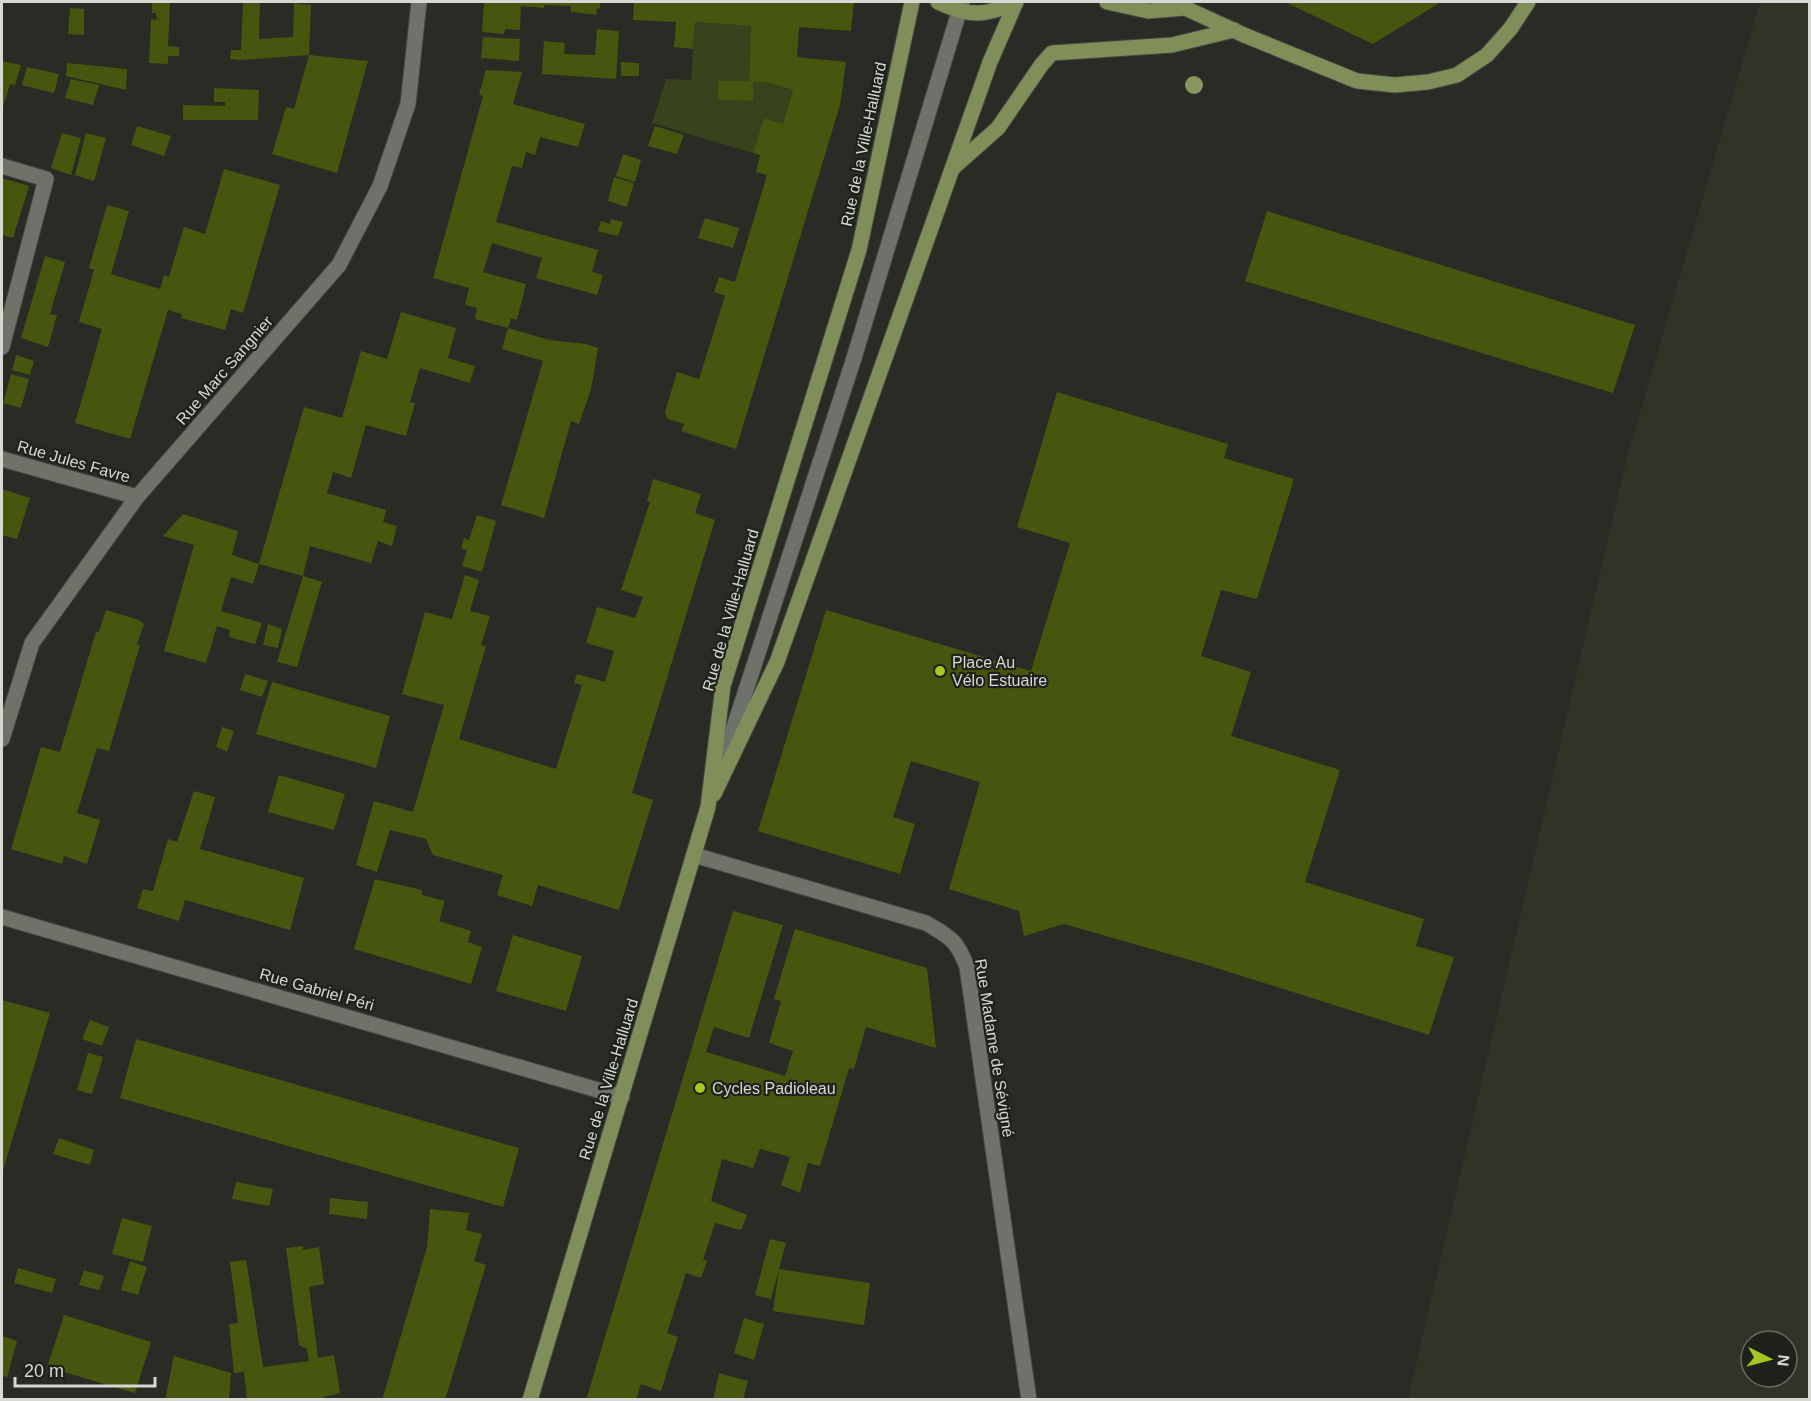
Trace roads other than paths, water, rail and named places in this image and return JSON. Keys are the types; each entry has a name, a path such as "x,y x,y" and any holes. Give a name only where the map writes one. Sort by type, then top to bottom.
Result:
{"main road":[{"name":"Rue de la Ville-Halluard","path":"530,1400 708,807 723,686 859,250 912,2"},
{"path":"938,2 979,14 1016,2"},
{"path":"708,807 777,663 990,62 1016,2"},
{"path":"1107,2 1148,11 1182,5 1234,30 1357,81 1395,85 1428,82 1457,75 1487,55 1511,28 1528,2"},
{"path":"952,169 998,128 1052,53 1172,45 1234,30"}],"street":[{"name":"Rue Marc Sangnier","path":"2,740 32,643 137,497 339,265 380,186 408,105 418,2"},
{"path":"708,807 854,358 961,7"},
{"path":"2,166 46,179 2,347"},
{"name":"Rue Jules Favre","path":"2,459 137,497"},
{"name":"Rue Madame de Sévigné","path":"694,855 926,923 952,938 961,952 967,967 1029,1400"},
{"name":"Rue Gabriel Péri","path":"2,917 622,1097"}],"place":[{"name":"Place Au Vélo Estuaire","path":"940,671"},
{"name":"Cycles Padioleau","path":"700,1088"}]}
